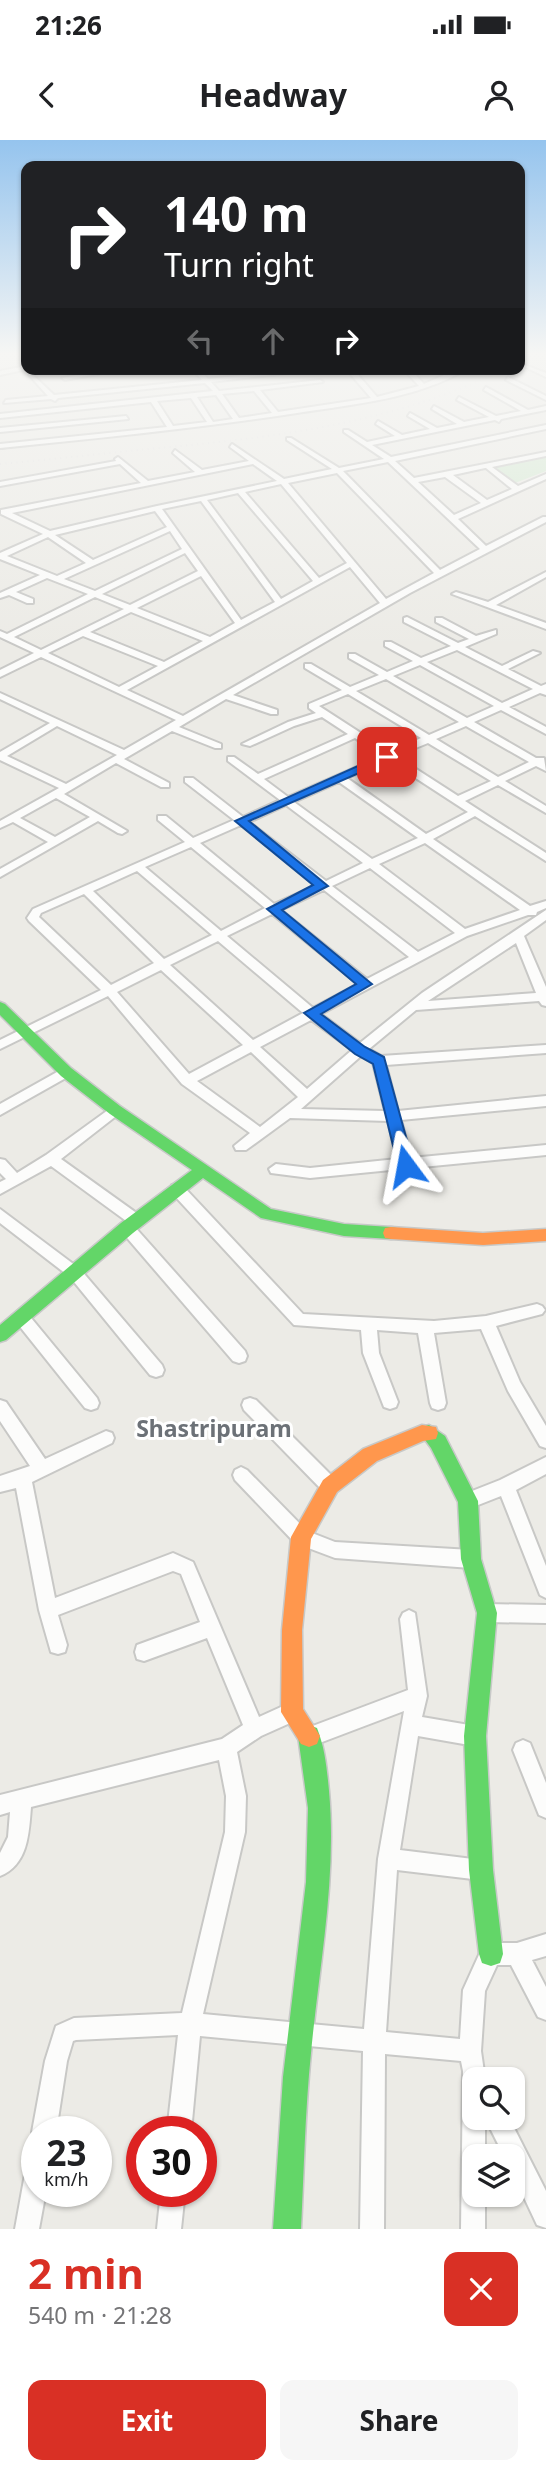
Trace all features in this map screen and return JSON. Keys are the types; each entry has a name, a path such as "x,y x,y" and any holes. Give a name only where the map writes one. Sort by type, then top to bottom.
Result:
{"street":[{"path":"242,452 283,482 385,603"},
{"path":"310,452 339,471 439,575"},
{"path":"379,452 485,549"},
{"path":"0,556 48,534 157,508 421,452"},
{"path":"175,453 200,472"},
{"path":"412,481 546,454"},
{"path":"0,484 120,460 146,483"},
{"path":"4,513 255,461"},
{"path":"488,467 516,488"},
{"path":"0,474 10,482"},
{"path":"448,475 486,503"},
{"path":"452,519 546,476"},
{"path":"240,491 317,581"},
{"path":"203,499 279,602"},
{"path":"157,508 239,623"},
{"path":"4,513 48,534 92,563"},
{"path":"0,825 174,729 385,603 546,519"},
{"path":"60,578 171,528"},
{"path":"82,555 123,542 146,539"},
{"path":"4,636 186,550"},
{"path":"0,556 209,640"},
{"path":"120,690 351,564"},
{"path":"0,674 203,572"},
{"path":"0,596 49,574"},
{"path":"489,605 544,576"},
{"path":"9,592 30,601"},
{"path":"457,594 546,626"},
{"path":"407,620 544,690"},
{"path":"439,620 476,639"},
{"path":"82,632 164,666"},
{"path":"493,632 314,704 313,709 546,858"},
{"path":"4,636 185,721"},
{"path":"388,644 546,731"},
{"path":"502,669 536,653"},
{"path":"352,656 466,723 543,763"},
{"path":"308,666 546,810"},
{"path":"260,1134 187,1081 109,990 33,918 37,911 544,690"},
{"path":"0,696 120,757 165,785"},
{"path":"227,696 274,712"},
{"path":"247,744 321,714"},
{"path":"0,756 56,723"},
{"path":"174,729 218,746"},
{"path":"256,779 353,734"},
{"path":"0,756 67,788"},
{"path":"231,759 284,802 463,933"},
{"path":"457,801 543,763"},
{"path":"241,1146 288,1113 413,1007 519,937 542,917 338,778"},
{"path":"189,780 322,886 417,957"},
{"path":"57,794 122,831"},
{"path":"0,1045 273,909 425,839 475,812"},
{"path":"13,818 54,841"},
{"path":"0,874 96,818"},
{"path":"162,818 365,984"},
{"path":"137,866 311,1013 379,1061 546,1049"},
{"path":"85,889 307,1097"},
{"path":"187,1081 463,933 546,904"},
{"path":"413,1007 545,998 519,937"},
{"path":"0,1007 66,1072 115,1110 267,1214 344,1230 483,1239 546,1235"},
{"path":"379,1061 406,1166"},
{"path":"0,1110 66,1072"},
{"path":"288,1113 395,1116 546,1101"},
{"path":"0,1189 51,1159 115,1110"},
{"path":"276,1168 310,1173 406,1166 546,1150"},
{"path":"51,1159 132,1224 239,1356"},
{"path":"0,1164 15,1180"},
{"path":"0,1335 132,1224 203,1170"},
{"path":"177,1189 299,1320 425,1327 486,1322 537,1310"},
{"path":"0,1215 75,1273 156,1370"},
{"path":"22,1318 91,1403"},
{"path":"368,1322 371,1353 390,1402"},
{"path":"486,1322 514,1386 546,1441"},
{"path":"425,1327 438,1403"},
{"path":"250,1405 330,1486"},
{"path":"0,1407 41,1468"},
{"path":"47,2116 56,2061 64,2034 74,2029 190,2024 300,2032 374,2043 474,2067 474,1990 491,1954 481,1870 474,1736 487,1613 471,1559 468,1501 438,1442 429,1433 422,1433 370,1455 330,1486 301,1537 292,1630 292,1712 309,1737 318,1783 319,1855 300,2032 287,2229"},
{"path":"0,1484 23,1478 106,1438"},
{"path":"468,1501 506,1486 546,1465"},
{"path":"241,1475 301,1537 335,1550 471,1559"},
{"path":"23,1478 48,1610 58,1645"},
{"path":"506,1486 546,1589"},
{"path":"48,1610 173,1562 187,1568 254,1729"},
{"path":"487,1613 546,1614"},
{"path":"372,2229 374,2043 388,1858 410,1725 418,1696 410,1619"},
{"path":"144,1652 211,1627"},
{"path":"309,1737 418,1696"},
{"path":"0,1804 21,1801 226,1748 254,1729 292,1712"},
{"path":"410,1725 474,1736"},
{"path":"181,2116 190,2024 235,1832 236,1796 226,1748"},
{"path":"523,1750 546,1808"},
{"path":"0,1867 8,1861 17,1845 21,1801"},
{"path":"388,1858 481,1870"},
{"path":"491,1954 517,1954 546,1945"},
{"path":"517,1954 546,2009"},
{"path":"473,2229 474,2130"},
{"path":"503,2130 546,2216"},
{"path":"27,2229 31,2207"},
{"path":"169,2229 171,2207"}],"green space":[{"path":"546,454 546,471 515,483 489,466"}],"railway":[{"path":"0,464 117,452"}],"traffic: fast":[{"path":"0,1007 66,1072 115,1110 267,1214 344,1230 391,1233"},
{"path":"0,1335 127,1228 203,1170"},
{"path":"429,1433 438,1442 468,1501 471,1559 487,1613 475,1736 481,1870 491,1954"},
{"path":"287,2229 296,2077 314,1918 319,1845 316,1772 309,1736"}],"traffic: slow":[{"path":"391,1233 483,1239 546,1235"},
{"path":"309,1736 292,1712 292,1630 301,1537 330,1486 370,1455 422,1433 429,1433"}],"district":[{"name":"Shastripuram","path":"214,1428"}],"route":[{"path":"387,757 241,821 322,886 273,909 365,984 311,1013 379,1061 406,1166"}]}
